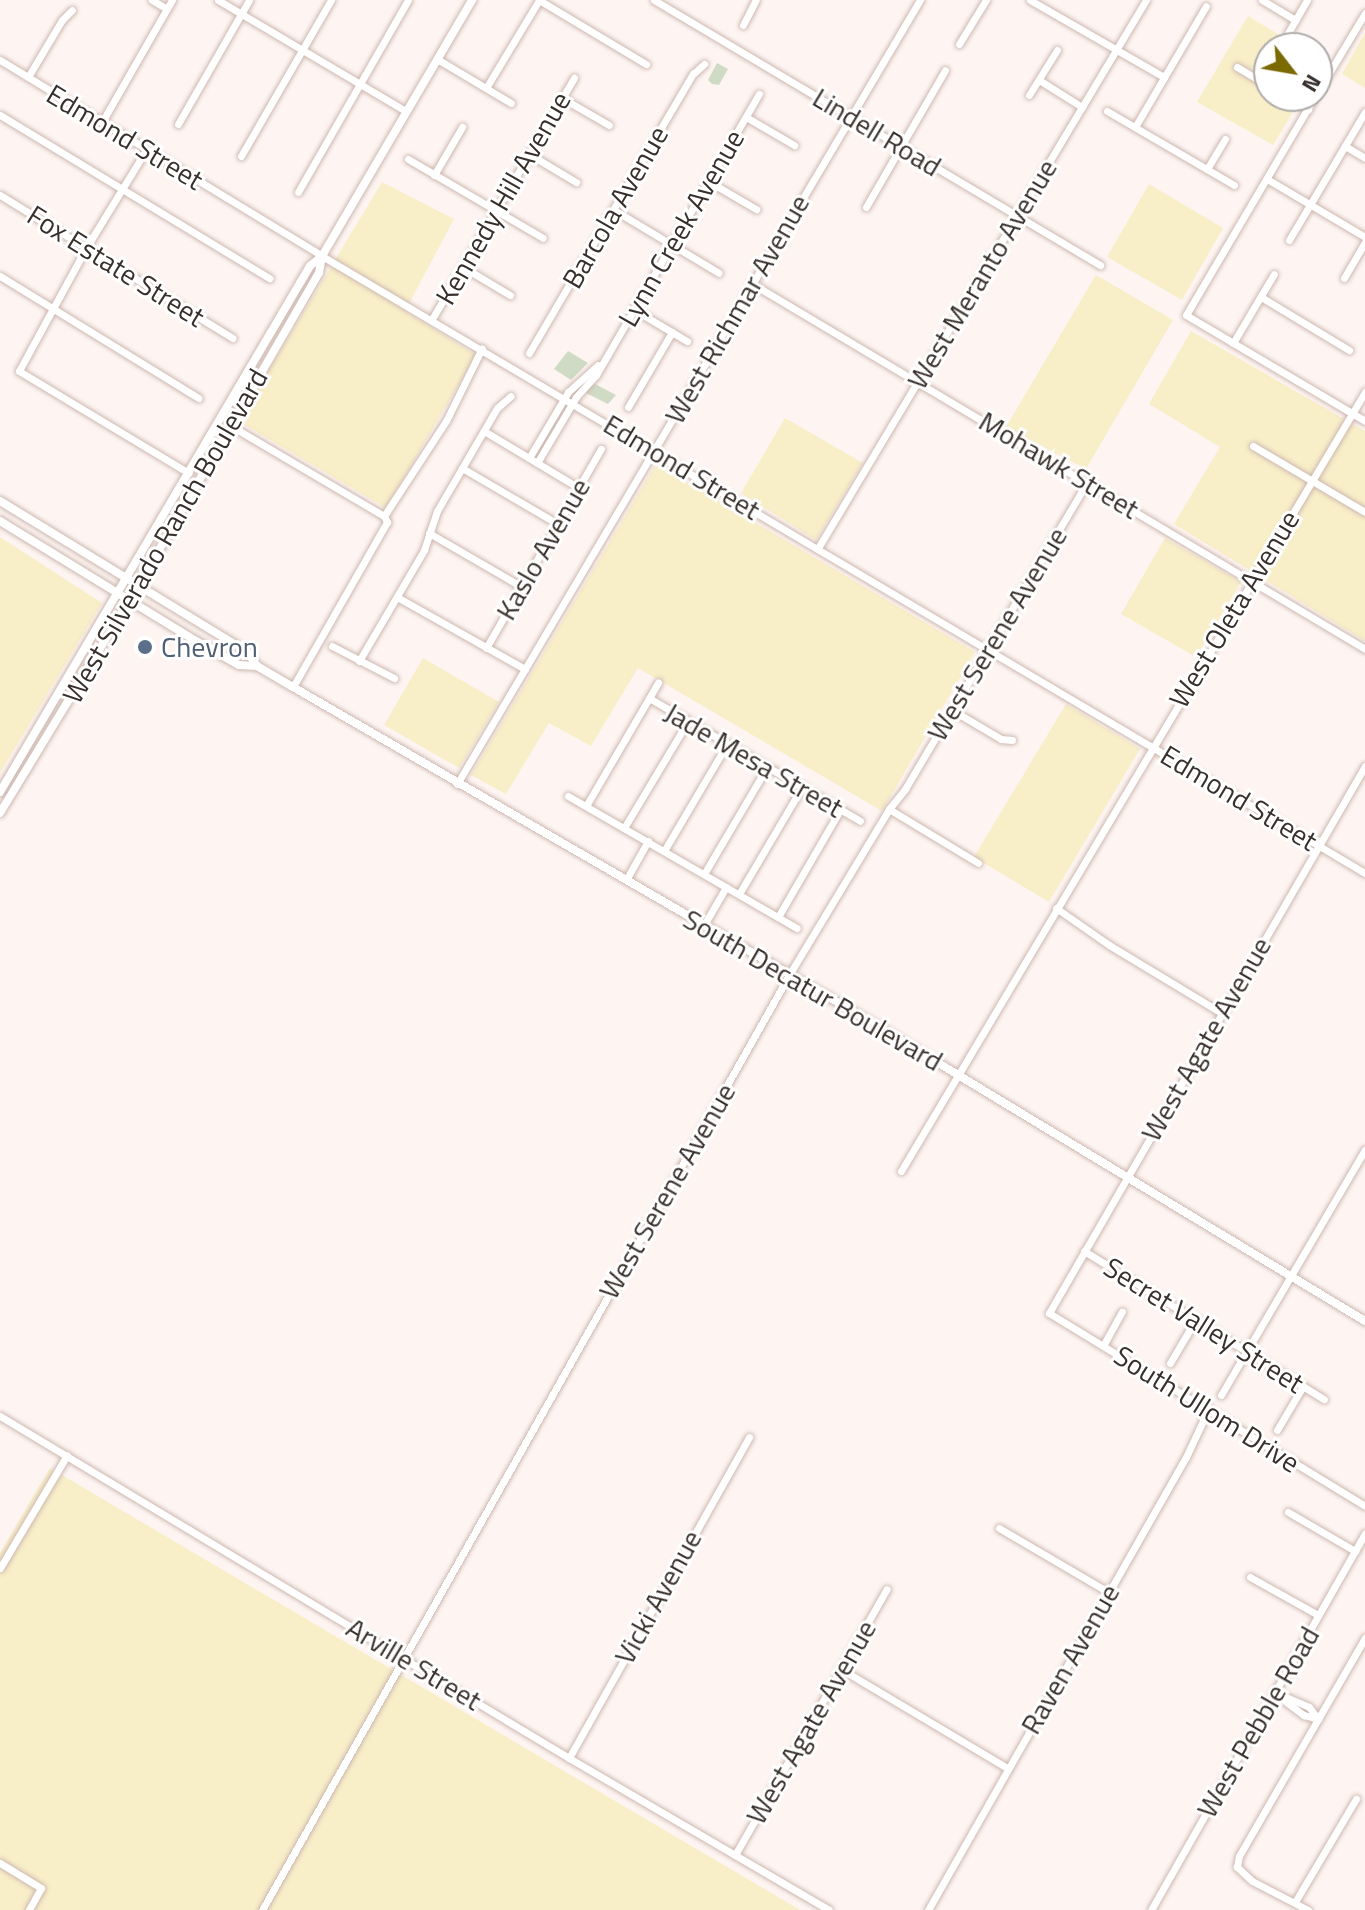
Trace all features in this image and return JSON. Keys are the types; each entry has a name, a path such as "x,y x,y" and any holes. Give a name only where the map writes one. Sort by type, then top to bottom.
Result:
{"main road":[{"name":"West Silverado Ranch Boulevard","path":"0,813 137,588 319,273 322,256 472,0"},
{"name":"West Silverado Ranch Boulevard","path":"0,792 310,266 322,256"},
{"name":"South Decatur Boulevard","path":"0,501 137,588 247,652 257,666 959,1075 1365,1321"},
{"name":"South Decatur Boulevard","path":"0,521 128,602 239,665 257,666"}],"street":[{"path":"152,0 167,9"},
{"path":"102,122 172,0"},
{"path":"218,0 406,111"},
{"path":"178,124 249,0"},
{"path":"241,156 331,0"},
{"path":"298,192 408,0"},
{"path":"486,88 539,0 646,64"},
{"name":"Lindell Road","path":"654,0 1100,265"},
{"path":"743,25 756,0"},
{"name":"West Richmar Avenue","path":"457,784 920,0"},
{"path":"959,44 986,0"},
{"path":"1030,0 1164,77"},
{"name":"West Meranto Avenue","path":"818,548 1146,0"},
{"path":"1262,0 1295,20"},
{"path":"1289,32 1307,0"},
{"path":"1135,127 1206,6"},
{"path":"28,77 62,20 72,10"},
{"path":"1333,66 1365,13"},
{"path":"1029,95 1057,50"},
{"path":"437,59 511,103"},
{"name":"Edmond Street","path":"0,60 322,256 1365,873"},
{"name":"Barcola Avenue","path":"529,353 693,74 704,64"},
{"path":"1237,67 1253,76"},
{"path":"866,207 945,70"},
{"name":"Kennedy Hill Avenue","path":"432,319 574,78"},
{"path":"1039,80 1082,107"},
{"name":"Lynn Creek Avenue","path":"529,458 569,400 603,361 759,94"},
{"path":"562,98 609,125"},
{"path":"1107,111 1234,185"},
{"path":"1306,112 1186,315 1365,421"},
{"path":"1289,240 1365,112"},
{"path":"0,115 269,278"},
{"path":"746,117 794,145"},
{"path":"434,175 462,127"},
{"path":"1207,169 1225,139"},
{"path":"1345,146 1365,158"},
{"path":"146,150 86,248 19,371 189,473"},
{"path":"529,154 576,182"},
{"path":"408,159 543,238"},
{"path":"1267,179 1365,240 1344,278"},
{"path":"708,181 756,209"},
{"name":"Fox Estate Street","path":"0,195 232,338"},
{"path":"614,210 719,273"},
{"path":"463,267 510,295"},
{"path":"1233,343 1274,274"},
{"path":"0,276 198,398"},
{"name":"Mohawk Street","path":"751,283 1365,649"},
{"path":"1261,297 1349,350"},
{"path":"633,309 687,341"},
{"path":"628,407 672,332"},
{"path":"293,687 386,519 446,421 482,348"},
{"name":"West Oleta Avenue","path":"959,1075 1365,392"},
{"path":"359,661 424,550 434,517 462,468 497,408 511,396"},
{"name":"Lynn Creek Avenue","path":"537,463 569,400"},
{"path":"231,426 386,519"},
{"path":"484,431 579,488"},
{"path":"1253,446 1365,512"},
{"name":"Kaslo Avenue","path":"486,648 601,449"},
{"path":"462,468 558,524"},
{"name":"West Serene Avenue","path":"262,1910 789,975 889,809 905,789 1087,482"},
{"path":"429,533 522,587"},
{"path":"397,597 525,669"},
{"path":"332,646 394,678"},
{"path":"586,806 658,683"},
{"name":"Jade Mesa Street","path":"649,698 860,821"},
{"path":"952,710 1001,739 1012,740"},
{"path":"624,828 688,721"},
{"path":"664,851 727,744"},
{"name":"West Agate Avenue","path":"1049,1313 1220,1012 1365,766"},
{"path":"704,874 767,767"},
{"path":"739,894 802,787"},
{"path":"568,796 797,928"},
{"path":"889,809 978,863"},
{"path":"778,917 840,810"},
{"path":"626,880 648,841"},
{"path":"704,925 726,887"},
{"path":"1056,908 1109,945 1220,1012"},
{"path":"901,1171 959,1075"},
{"path":"1221,1395 1365,1150"},
{"name":"Secret Valley Street","path":"1084,1251 1324,1399"},
{"path":"1104,1344 1122,1312"},
{"name":"South Ullom Drive","path":"1049,1313 1365,1506"},
{"path":"1170,1363 1196,1319"},
{"path":"1277,1430 1303,1386"},
{"name":"Raven Avenue","path":"928,1910 1186,1457 1209,1408"},
{"name":"Arville Street","path":"0,1416 569,1758 829,1910"},
{"name":"Vicki Avenue","path":"569,1758 749,1437"},
{"path":"0,1568 67,1455"},
{"path":"1288,1512 1355,1551"},
{"path":"999,1528 1108,1592"},
{"name":"West Pebble Road","path":"1151,1910 1365,1534"},
{"path":"1250,1577 1318,1615"},
{"name":"West Agate Avenue","path":"735,1855 887,1589"},
{"path":"1308,1910 1252,1881 1237,1867 1239,1856 1365,1638"},
{"path":"841,1669 1007,1768"},
{"path":"1274,1692 1309,1707 1318,1719"},
{"path":"1295,1902 1356,1799"},
{"path":"0,1863 41,1888 29,1910"}],"green space":[{"path":"717,63 728,69 719,85 708,80"},
{"path":"568,351 588,363 571,380 554,369"},
{"path":"595,384 616,395 608,404 584,392"}],"sand":[{"path":"1248,16 1274,32 1253,32 1253,112 1293,112 1273,145 1197,102"},
{"path":"1365,33 1365,88 1342,74"},
{"path":"382,182 454,219 405,311 476,355 386,508 238,421"},
{"path":"1149,184 1223,228 1182,300 1107,257"},
{"path":"1096,275 1173,320 1086,469 1006,427"},
{"path":"1191,331 1365,431 1365,641 1174,524 1220,447 1149,404"},
{"path":"785,418 863,463 816,540 741,493"},
{"path":"656,464 975,652 882,811 638,668 591,746 549,723 506,794 471,775"},
{"path":"0,537 102,603 0,773"},
{"path":"1165,538 1241,582 1196,657 1121,614"},
{"path":"423,658 499,702 459,768 384,725"},
{"path":"1066,704 1140,749 1049,902 974,857"},
{"path":"50,1468 800,1910 0,1910 0,1553"}],"place":[{"name":"Chevron","path":"145,647"}]}
